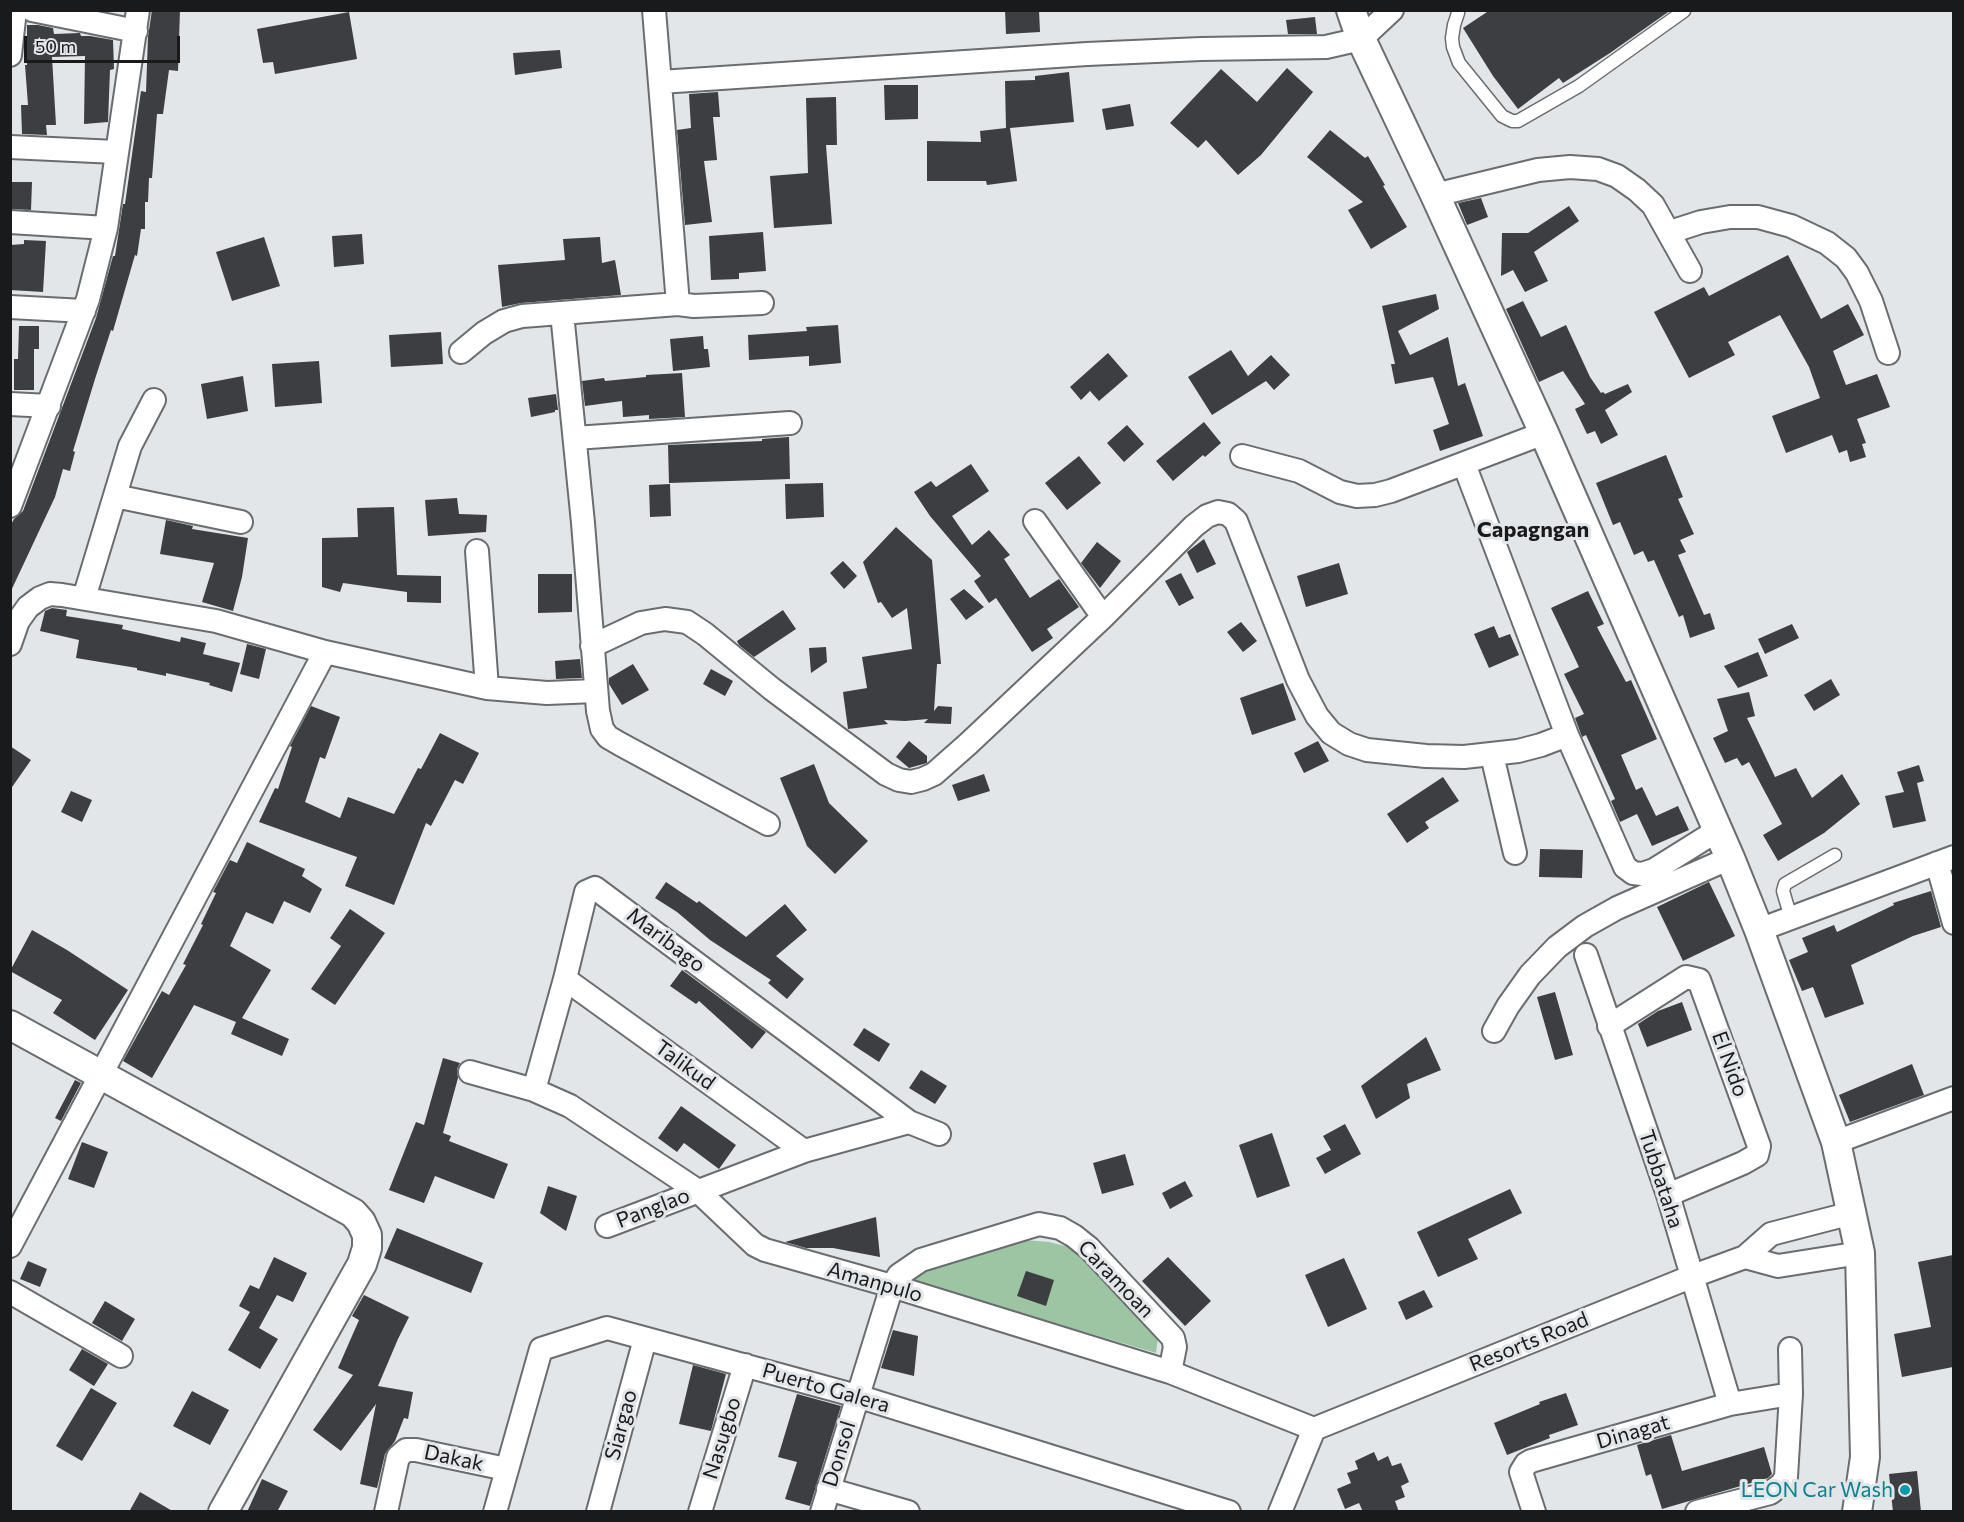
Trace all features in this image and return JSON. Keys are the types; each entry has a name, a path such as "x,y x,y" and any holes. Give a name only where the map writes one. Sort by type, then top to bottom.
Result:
{"street":[{"path":"10,55 15,10"},
{"path":"12,501 84,311 106,228 137,21 32,10"},
{"path":"654,10 678,304"},
{"path":"1351,10 1361,39 1436,195 1544,433 1730,858 1759,930 1836,1142 1860,1253 1865,1457 1857,1512"},
{"path":"660,82 1098,54 1326,47 1361,39 1392,10"},
{"path":"10,147 116,152"},
{"path":"1436,195 1538,170 1570,167 1598,169 1617,176 1653,205 1690,271"},
{"path":"1670,232 1701,222 1730,217 1758,217 1791,226 1827,243 1846,258 1857,273 1871,301 1888,353"},
{"path":"10,222 106,228"},
{"path":"461,352 484,333 504,321 522,316 678,304 702,306 762,303"},
{"path":"10,308 84,311"},
{"path":"562,313 599,720 608,737 768,824"},
{"path":"84,598 130,446 154,400"},
{"path":"10,404 49,406"},
{"path":"575,438 790,423"},
{"path":"1242,456 1299,471 1340,492 1358,496 1375,495 1544,433"},
{"path":"1464,464 1567,735 1625,867 1633,873 1642,874 1654,870 1718,830"},
{"path":"115,496 241,522"},
{"path":"592,646 641,623 665,619 687,622 886,774 898,780 911,782 934,774 1103,617 1194,526 1207,516 1218,512 1228,514 1236,521 1298,680 1317,716 1331,733 1349,744 1367,750 1426,756 1492,755 1541,745 1567,735"},
{"path":"1035,521 1103,617"},
{"path":"477,551 488,688"},
{"path":"10,644 14,620 40,598 50,594 216,621 325,652 488,688 547,693 596,691"},
{"path":"10,1246 325,652"},
{"path":"1492,755 1515,853"},
{"path":"1494,1031 1530,975 1557,947 1585,926 1617,908 1730,858"},
{"path":"1759,930 1945,860 1953,923"},
{"name":"Maribago","path":"534,1090 566,979 586,892 591,888 598,889 909,1122 939,1134"},
{"name":"Tubbataha","path":"1586,955 1668,1195 1730,1404"},
{"name":"El Nido","path":"1609,1026 1686,977 1699,980 1759,1146 1757,1155 1743,1163 1668,1195"},
{"name":"Talikud","path":"566,979 804,1151"},
{"path":"10,1025 353,1213 361,1222 367,1235 367,1248 362,1264 223,1512"},
{"name":"Amanpulo","path":"470,1072 534,1090 570,1106 698,1191 759,1247 1170,1372 1314,1429"},
{"path":"1836,1142 1953,1098"},
{"path":"698,1191 804,1151 909,1122"},
{"name":"Panglao","path":"607,1226 698,1191"},
{"name":"Resorts Road","path":"1314,1429 1745,1257 1771,1234 1852,1214"},
{"name":"Caramoan","path":"892,1286 899,1275 921,1260 1039,1224 1060,1228 1089,1248 1173,1338 1175,1347 1170,1372"},
{"path":"1745,1257 1778,1266 1860,1253"},
{"name":"Donsol","path":"822,1512 892,1286"},
{"path":"10,1292 121,1356"},
{"name":"Puerto Galera","path":"506,1469 542,1348 604,1328 857,1396 1229,1512"},
{"name":"Siargao","path":"598,1512 645,1339"},
{"path":"1697,1512 1770,1492 1782,1484 1786,1477 1791,1394 1790,1349"},
{"name":"Nasugbo","path":"700,1512 745,1365"},
{"name":"Dinagat","path":"1534,1512 1521,1472 1531,1461 1730,1404 1791,1394"},
{"path":"1280,1512 1314,1429"},
{"name":"Dakak","path":"386,1512 398,1458 406,1450 416,1450 506,1469"},
{"path":"495,1512 506,1469"},
{"path":"828,1489 908,1512"}],"lane":[{"path":"1458,13 1452,38 1459,63 1502,116 1518,121 1579,86 1684,11"},
{"path":"1791,918 1783,891 1785,884 1834,855"}],"green space":[{"path":"1012,1239 1049,1242 1073,1248 1159,1329 1156,1353 912,1281 952,1254"}],"building":[{"path":"152,10 180,10 178,71 169,70 163,114 157,114 152,178 149,178 148,202 145,202 145,229 141,229 137,256 135,255 113,331 111,330 95,379 73,451 75,452 70,471 63,469 55,497 10,593 10,526 23,511 96,318 113,256 115,256 141,91 146,92 148,37"},
{"path":"1005,10 1039,10 1040,32 1006,34"},
{"path":"1490,10 1671,10 1563,83 1559,78 1518,109 1493,76 1463,28"},
{"path":"349,12 357,59 275,74 273,62 263,63 257,29"},
{"path":"1315,17 1317,34 1288,34 1286,20"},
{"path":"27,25 53,28 54,34 80,33 81,36 113,40 114,69 110,70 108,122 84,124 85,56 52,57 56,125 46,125 47,135 22,134 21,105 28,105 25,65 27,65"},
{"path":"560,50 562,68 515,75 513,53"},
{"path":"1287,68 1313,92 1261,155 1238,175 1206,140 1198,148 1170,123 1221,69 1257,102"},
{"path":"1069,72 1074,122 1010,128 1017,181 987,185 986,181 927,181 927,141 981,142 980,131 1006,128 1005,81 1035,80 1035,76"},
{"path":"884,85 918,85 918,119 885,120"},
{"path":"718,92 720,117 713,117 717,160 704,161 712,222 685,225 677,130 691,128 689,94"},
{"path":"836,97 837,145 826,145 832,224 774,228 770,176 808,173 806,98"},
{"path":"1130,104 1134,126 1106,130 1102,109"},
{"path":"1330,130 1365,158 1368,156 1407,227 1371,249 1348,210 1363,202 1307,157"},
{"path":"10,182 32,182 31,210 10,209"},
{"path":"1481,198 1488,217 1467,225 1458,203"},
{"path":"1569,206 1579,221 1534,252 1548,281 1525,292 1513,270 1501,276 1502,233 1528,233"},
{"path":"763,232 766,271 739,273 739,279 711,280 709,236"},
{"path":"362,234 364,264 334,267 332,236"},
{"path":"264,237 280,286 232,301 216,252"},
{"path":"600,237 602,263 615,260 621,295 521,303 502,307 498,265 565,260 563,239"},
{"path":"24,240 46,241 43,292 10,290 10,245 24,244"},
{"path":"1788,255 1821,319 1848,304 1864,335 1833,351 1846,385 1877,374 1890,407 1857,419 1866,443 1862,444 1866,457 1850,462 1847,450 1839,453 1832,435 1786,453 1772,416 1820,398 1809,367 1780,315 1728,342 1735,355 1689,378 1654,312 1704,287 1709,296"},
{"path":"1436,294 1439,309 1398,331 1410,355 1448,337 1458,386 1465,383 1483,436 1440,451 1433,430 1449,424 1433,377 1395,384 1391,364 1395,364 1382,306"},
{"path":"1523,301 1541,337 1566,325 1590,377 1601,393 1605,394 1628,384 1632,392 1605,410 1618,435 1601,444 1595,431 1587,434 1575,409 1585,404 1563,371 1539,382 1506,309"},
{"path":"838,325 841,363 809,366 809,356 749,360 748,335 807,331 806,327"},
{"path":"19,326 39,326 39,349 34,349 34,390 14,390 14,359 18,359"},
{"path":"441,332 443,364 391,367 389,335"},
{"path":"703,336 704,349 708,349 710,367 673,371 670,339"},
{"path":"1231,350 1248,376 1271,355 1290,375 1274,390 1266,381 1212,415 1188,377"},
{"path":"1108,353 1128,376 1099,401 1090,391 1081,400 1070,387"},
{"path":"319,361 322,403 275,407 272,364"},
{"path":"682,373 685,417 649,419 649,415 623,417 622,401 585,406 582,381 604,378 605,381"},
{"path":"243,376 248,411 207,419 201,384"},
{"path":"556,394 558,410 531,417 528,398"},
{"path":"1204,422 1221,443 1173,481 1156,461"},
{"path":"1127,425 1144,444 1124,462 1107,443"},
{"path":"789,437 790,479 669,483 668,445 762,441 762,439"},
{"path":"1666,455 1683,497 1678,499 1694,534 1680,540 1686,552 1678,555 1704,615 1710,613 1715,629 1690,638 1683,615 1679,617 1654,560 1648,562 1643,551 1634,555 1620,522 1613,525 1596,483"},
{"path":"1079,456 1101,483 1067,510 1045,483"},
{"path":"971,464 989,491 952,516 972,545 989,530 1010,555 1004,559 1030,598 1059,579 1079,607 1047,629 1053,638 1032,652 996,598 989,603 974,581 981,576 930,516 914,492 931,481 936,487"},
{"path":"823,483 824,517 786,519 785,484"},
{"path":"670,484 671,516 650,517 649,485"},
{"path":"457,498 459,514 487,515 486,532 428,536 425,500"},
{"path":"394,507 397,575 441,576 441,603 407,602 407,592 343,583 340,592 322,587 322,538 358,537 357,508"},
{"path":"166,520 193,526 192,529 248,538 242,577 233,611 202,602 214,563 160,554"},
{"path":"896,527 932,560 941,664 937,664 934,711 938,706 952,707 951,724 924,723 928,719 884,720 888,724 848,729 843,692 867,688 862,657 912,649 907,608 892,618 881,602 878,603 863,562"},
{"path":"1204,539 1216,564 1197,573 1187,552"},
{"path":"1097,542 1121,561 1100,588 1081,563"},
{"path":"843,561 857,576 844,589 830,573"},
{"path":"1339,563 1348,594 1306,607 1297,576"},
{"path":"1181,573 1194,598 1179,606 1165,581"},
{"path":"538,574 572,574 572,612 538,613"},
{"path":"964,589 984,607 966,620 950,599"},
{"path":"1588,591 1604,624 1597,627 1626,682 1631,680 1657,739 1621,755 1636,790 1642,787 1656,816 1678,806 1689,830 1652,846 1637,814 1620,822 1611,801 1615,799 1586,735 1582,737 1575,718 1584,714 1564,674 1579,667 1551,608"},
{"path":"52,608 67,610 66,616 123,625 122,629 180,642 181,637 206,643 203,654 240,663 232,692 209,685 210,683 166,673 166,676 137,670 137,668 76,658 79,640 40,631 45,611"},
{"path":"783,610 796,629 754,657 739,645 737,641"},
{"path":"1241,622 1257,641 1243,652 1227,632"},
{"path":"1792,624 1799,638 1765,654 1758,639"},
{"path":"1494,626 1499,638 1510,634 1519,655 1489,668 1474,634"},
{"path":"247,644 266,649 259,679 240,674"},
{"path":"826,647 827,662 811,673 809,648"},
{"path":"1758,652 1768,676 1738,688 1724,666"},
{"path":"580,659 582,678 556,679 555,661"},
{"path":"633,664 649,690 622,705 609,684 609,678"},
{"path":"711,669 733,681 725,696 703,684"},
{"path":"1831,679 1840,695 1814,711 1804,695"},
{"path":"1283,683 1296,720 1252,735 1240,698"},
{"path":"1749,692 1755,716 1747,718 1775,777 1796,768 1812,798 1842,774 1860,804 1824,833 1778,861 1763,835 1782,824 1749,762 1742,766 1737,758 1725,763 1713,738 1728,731 1717,699"},
{"path":"311,706 340,717 325,759 320,757 305,802 340,818 348,797 394,814 418,768 421,769 440,733 479,753 463,784 455,780 431,826 426,823 394,905 345,886 357,857 259,822 275,788 278,789 292,747 290,746"},
{"path":"909,741 927,756 927,763 909,768 896,757"},
{"path":"1318,741 1329,761 1304,773 1294,753"},
{"path":"10,746 31,760 10,790"},
{"path":"814,764 829,803 868,841 835,874 807,846 780,778"},
{"path":"1919,765 1924,781 1917,783 1926,821 1893,828 1885,796 1904,792 1897,772"},
{"path":"984,774 990,791 958,801 952,785"},
{"path":"1443,777 1459,801 1425,822 1429,828 1407,843 1387,814"},
{"path":"71,791 92,800 82,822 61,812"},
{"path":"247,842 305,869 302,876 322,889 310,913 284,901 273,924 246,912 230,946 271,970 242,1018 289,1039 282,1056 231,1034 236,1022 194,1005 152,1078 123,1061 162,991 169,995 186,965 183,964 216,893 213,892 230,860 237,863"},
{"path":"1540,849 1583,850 1582,878 1539,877"},
{"path":"666,882 697,903 699,901 746,937 785,904 807,930 776,956 804,979 787,999 768,983 771,980 710,940 677,912 655,898"},
{"path":"1709,882 1735,936 1683,961 1657,907"},
{"path":"1931,891 1941,927 1913,936 1851,965 1864,1004 1825,1018 1813,987 1802,991 1789,960 1808,952 1802,938 1834,925 1837,932 1894,905 1893,903"},
{"path":"350,909 385,933 335,1005 311,989 341,946 330,938"},
{"path":"32,930 128,990 95,1040 53,1013 62,1000 10,971"},
{"path":"682,970 766,1032 752,1049 699,1001 696,1004 670,986"},
{"path":"1555,992 1573,1055 1555,1060 1537,997"},
{"path":"1682,1002 1692,1030 1647,1047 1638,1024 1658,1011"},
{"path":"864,1028 890,1044 879,1062 853,1045"},
{"path":"1426,1037 1441,1070 1407,1084 1410,1098 1376,1119 1361,1086"},
{"path":"443,1058 460,1063 443,1133 451,1136 449,1141 508,1164 494,1199 435,1176 424,1203 389,1190 416,1122 424,1125"},
{"path":"1912,1064 1924,1095 1850,1122 1839,1095"},
{"path":"921,1070 947,1086 935,1104 909,1088"},
{"path":"75,1080 81,1083 61,1121 55,1118"},
{"path":"681,1106 736,1145 719,1169 684,1143 677,1152 658,1138"},
{"path":"1345,1124 1361,1154 1325,1174 1316,1158 1331,1150 1323,1136"},
{"path":"1272,1133 1290,1186 1257,1198 1239,1145"},
{"path":"82,1142 108,1152 94,1188 68,1179"},
{"path":"1125,1154 1134,1185 1102,1194 1093,1163"},
{"path":"1185,1181 1193,1196 1170,1209 1162,1193"},
{"path":"548,1186 577,1196 566,1231 540,1213"},
{"path":"1510,1189 1522,1213 1468,1239 1478,1259 1438,1277 1417,1232"},
{"path":"876,1217 880,1257 833,1248 806,1248 785,1242"},
{"path":"397,1228 483,1263 471,1293 384,1258"},
{"path":"1953,1255 1953,1367 1902,1377 1894,1334 1931,1327 1918,1262"},
{"path":"274,1257 307,1273 293,1302 277,1295 259,1328 278,1339 260,1369 228,1350 250,1312 239,1306 250,1285 259,1289"},
{"path":"1168,1257 1211,1301 1185,1326 1142,1281"},
{"path":"1344,1258 1367,1309 1328,1327 1305,1275"},
{"path":"28,1261 47,1269 40,1287 20,1279"},
{"path":"1026,1271 1054,1280 1046,1306 1017,1296"},
{"path":"1424,1290 1433,1307 1406,1320 1398,1302"},
{"path":"364,1295 409,1317 378,1386 413,1392 408,1419 404,1418 395,1441 385,1454 377,1488 360,1484 376,1404 341,1451 313,1430 353,1375 338,1368 359,1320 352,1316"},
{"path":"105,1301 135,1319 122,1341 92,1323"},
{"path":"893,1330 918,1336 914,1376 881,1368"},
{"path":"82,1349 108,1364 94,1386 69,1370"},
{"path":"693,1365 726,1374 711,1431 679,1424"},
{"path":"91,1388 117,1403 82,1461 56,1446"},
{"path":"192,1391 229,1410 210,1445 173,1426"},
{"path":"1566,1393 1578,1425 1549,1435 1550,1438 1507,1455 1494,1423 1540,1404 1539,1402"},
{"path":"797,1394 841,1406 810,1506 785,1499 797,1462 778,1457"},
{"path":"1671,1435 1682,1471 1764,1447 1772,1474 1768,1478 1662,1509 1651,1474 1646,1476 1637,1445"},
{"path":"1374,1452 1378,1461 1388,1456 1392,1466 1401,1463 1409,1482 1401,1486 1405,1497 1395,1501 1399,1512 1363,1512 1359,1503 1345,1509 1337,1489 1351,1483 1347,1473 1358,1469 1355,1461"},
{"name":"LEON Car Wash","path":"1917,1471 1921,1512 1893,1512 1889,1474"},
{"path":"262,1479 288,1491 277,1512 247,1512"},
{"path":"140,1492 174,1512 129,1512"}],"place":[{"name":"LEON Car Wash","path":"1905,1490"}],"district":[{"name":"Capagngan","path":"1533,530"}]}
